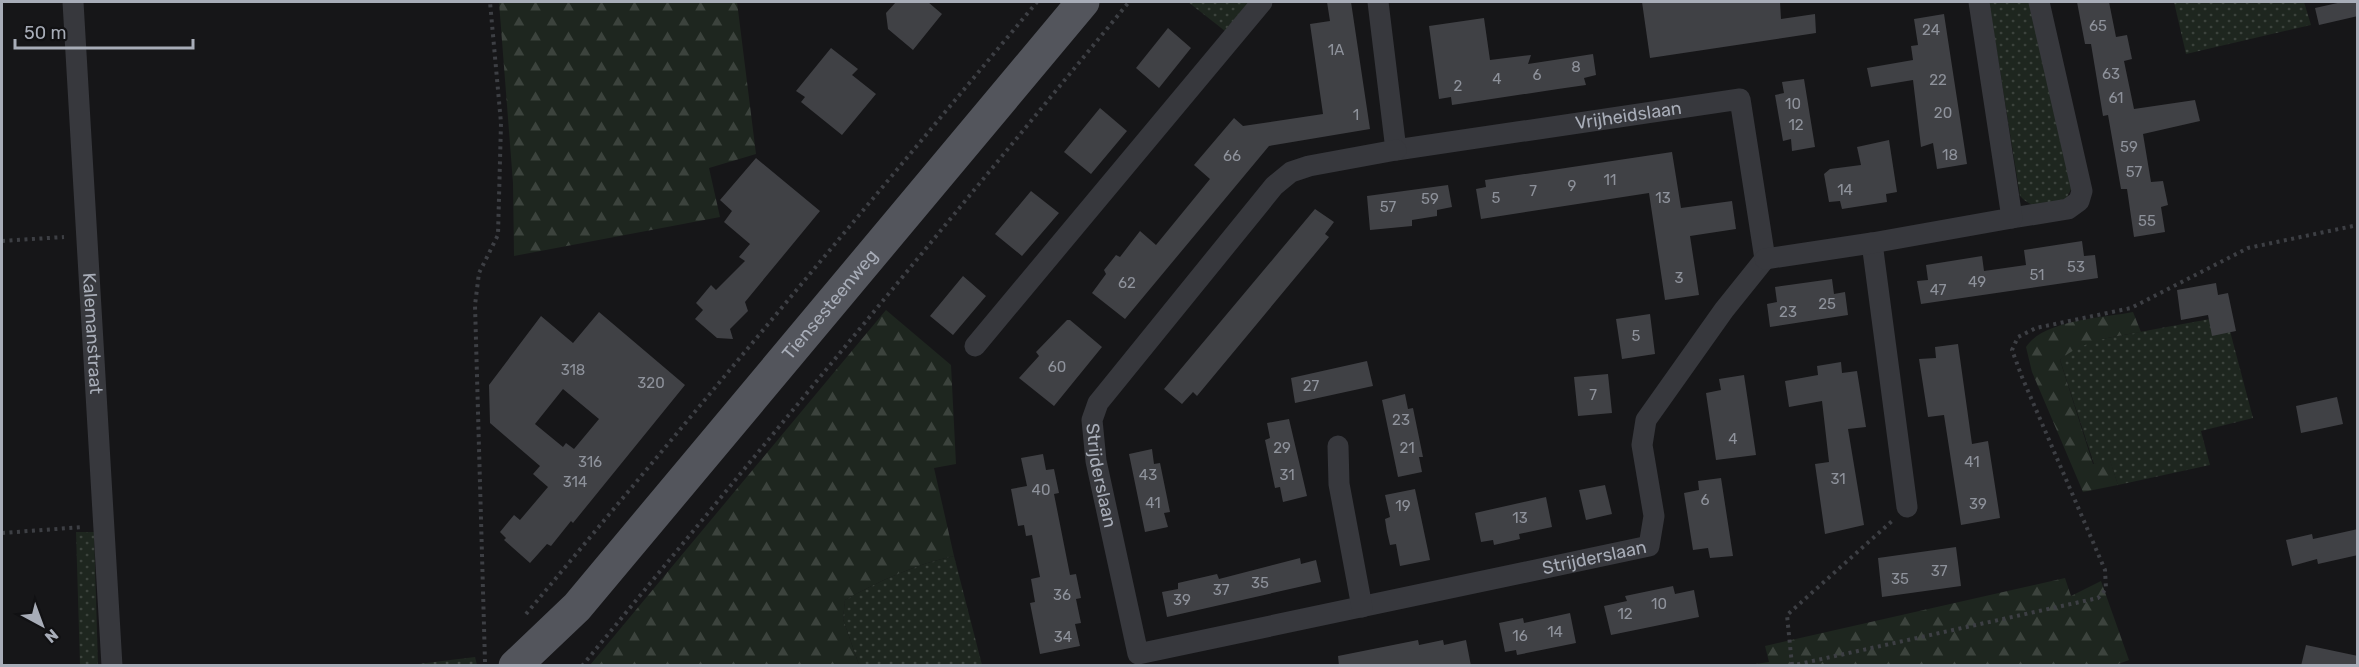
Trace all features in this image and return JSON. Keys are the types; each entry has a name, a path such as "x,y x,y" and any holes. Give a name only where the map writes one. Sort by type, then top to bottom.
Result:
{"main road":[{"name":"Tiensesteenweg","path":"540,666 578,607 1083,2"},
{"name":"Tiensesteenweg","path":"494,662 578,607"}],"street":[{"name":"Kalemanstraat","path":"73,2 112,666"},
{"path":"975,346 1262,2"},
{"path":"1378,2 1396,150"},
{"path":"1979,2 2012,218"},
{"path":"1766,259 2068,209 2079,201 2082,191 2039,2"},
{"name":"Vrijheidslaan","path":"1396,150 1740,99 1766,259"},
{"name":"Strijderslaan","path":"1396,150 1309,166 1291,172 1274,186 1098,403 1092,420 1096,461 1138,654 1649,546 1654,516 1642,445 1646,420 1717,319 1766,259"},
{"path":"1872,243 1907,507"},
{"path":"1338,446 1339,484 1362,607"}],"path":[{"path":"490,2 501,123 498,235 479,273 475,305 494,662"},
{"path":"524,616 1037,2"},
{"path":"582,666 1129,2"},
{"path":"1907,507 1787,615 1791,665 2097,598 2106,590 2105,570 2022,377 2012,350 2018,338 2036,328 2131,308 2248,248 2358,225"},
{"path":"2,241 86,236"},
{"path":"2,533 105,526"}],"green space":[{"path":"499,2 737,2 756,154 709,168 720,217 514,256 513,183"},
{"path":"1188,2 1250,2 1225,31"},
{"path":"1989,2 2030,2 2073,186 2064,202 2035,206 2020,196"},
{"path":"2174,2 2304,2 2311,25 2186,54"},
{"path":"886,310 951,365 956,464 934,468 954,556 898,574 845,600 843,619 859,665 590,665"},
{"path":"2133,312 2141,332 2088,344 2060,360 2093,464 2110,460 2118,485 2083,492 2032,372 2026,347 2034,338 2059,326"},
{"path":"2226,316 2253,418 2201,431 2210,465 2118,485 2110,461 2094,464 2060,360 2072,349 2091,341"},
{"path":"76,532 94,532 98,665 80,665"},
{"path":"954,556 982,665 859,665 843,619 845,600 898,574"},
{"path":"2065,578 2071,596 2101,581 2129,660 2113,666 1749,665 1769,662 1765,646"},
{"path":"475,657 477,665 410,665"}],"building":[{"path":"896,2 928,2 942,14 913,50 888,29 886,13"},
{"path":"1327,2 1351,2 1370,129 1269,146 1125,319 1092,293 1106,274 1104,270 1116,255 1120,257 1140,231 1156,245 1210,179 1194,165 1234,118 1243,126 1323,114 1310,24 1330,21"},
{"path":"1642,2 1780,2 1781,19 1815,14 1816,33 1650,58"},
{"path":"2077,2 2109,2 2116,37 2127,35 2132,59 2124,61 2134,109 2195,100 2200,121 2143,134 2151,182 2163,181 2168,205 2161,207 2165,232 2134,237 2127,189 2121,189 2108,115 2103,116 2091,44 2085,44"},
{"path":"2342,2 2358,2 2358,16 2319,25 2315,8"},
{"path":"1944,14 1967,164 1937,169 1933,143 1921,147 1913,80 1871,87 1867,68 1913,60 1911,46 1918,45 1914,19"},
{"path":"1484,18 1490,60 1531,55 1528,64 1593,54 1596,75 1584,78 1586,85 1452,105 1451,97 1439,99 1429,26"},
{"path":"1168,28 1191,48 1159,88 1136,68"},
{"path":"831,48 858,69 852,75 876,94 842,135 801,102 805,97 796,91"},
{"path":"1804,79 1815,147 1792,151 1791,139 1783,141 1775,95 1784,93 1782,82"},
{"path":"1100,108 1127,131 1091,174 1064,152"},
{"path":"1889,140 1897,192 1886,194 1887,202 1842,209 1840,201 1829,202 1824,174 1830,169 1861,165 1857,147"},
{"path":"1672,152 1681,208 1732,201 1736,229 1690,236 1699,295 1665,300 1649,193 1481,219 1476,189 1486,187 1485,180"},
{"path":"756,158 820,211 745,302 748,311 730,329 733,339 717,338 695,319 703,310 696,303 711,285 716,290 745,261 739,257 750,244 724,222 732,211 720,200"},
{"path":"1448,185 1452,207 1437,210 1437,216 1412,220 1412,226 1370,230 1367,196"},
{"path":"1031,191 1059,213 1022,256 995,234"},
{"path":"1315,209 1334,222 1325,234 1329,237 1197,396 1193,392 1182,404 1164,389"},
{"path":"2082,241 2084,256 2095,255 2098,278 1921,304 1917,281 1928,280 1926,265 1982,256 1984,271 2026,265 2024,250"},
{"path":"963,276 986,296 953,335 930,316"},
{"path":"1832,279 1834,294 1845,292 1848,315 1770,327 1767,304 1777,302 1775,287"},
{"path":"2216,283 2218,295 2228,293 2236,331 2212,336 2208,315 2181,320 2177,290"},
{"path":"599,312 685,385 573,523 571,521 551,546 547,544 530,563 504,540 506,538 500,532 514,515 520,520 548,487 533,474 540,466 490,423 489,385 541,316 573,343","holes":["563,389 599,419 574,449 566,443 563,447 535,424"]},
{"path":"1650,314 1655,354 1622,359 1616,319"},
{"path":"1067,320 1070,320 1102,347 1054,406 1019,378 1039,356 1036,352"},
{"path":"1958,344 1972,444 1988,441 2000,518 1961,525 1944,415 1928,417 1919,359 1936,358 1935,347"},
{"path":"1367,361 1373,386 1295,403 1291,378"},
{"path":"1841,362 1842,373 1857,371 1866,427 1848,429 1864,525 1825,534 1815,464 1829,462 1822,401 1789,407 1785,381 1818,375 1817,366"},
{"path":"1608,374 1612,413 1578,416 1574,377"},
{"path":"1744,375 1756,455 1716,460 1706,393 1721,390 1719,379"},
{"path":"1405,394 1408,409 1413,408 1423,457 1419,457 1422,472 1398,477 1382,400"},
{"path":"2337,397 2343,424 2301,433 2296,406"},
{"path":"1289,419 1307,496 1283,502 1280,487 1275,488 1265,440 1270,438 1267,423"},
{"path":"1152,449 1154,464 1160,463 1170,512 1164,513 1168,527 1145,532 1129,454"},
{"path":"1043,454 1046,470 1054,469 1059,493 1054,494 1070,575 1076,574 1081,598 1076,599 1081,623 1075,624 1080,646 1040,654 1030,603 1035,602 1031,579 1040,577 1032,535 1026,536 1024,525 1018,526 1011,489 1027,486 1021,458"},
{"path":"1721,478 1733,556 1710,558 1708,548 1693,550 1684,493 1699,490 1698,481"},
{"path":"1605,485 1612,514 1586,520 1579,490"},
{"path":"1415,489 1430,560 1400,566 1396,544 1390,545 1387,532 1385,519 1390,517 1385,495"},
{"path":"1546,497 1552,527 1519,534 1520,539 1494,545 1493,540 1481,542 1475,513"},
{"path":"2358,529 2358,555 2318,564 2317,559 2292,566 2286,540 2312,534 2313,539"},
{"path":"1956,547 1961,586 1882,597 1878,558"},
{"path":"1300,558 1301,564 1316,560 1321,582 1167,617 1162,592 1178,589 1178,583 1217,574 1219,579"},
{"path":"1673,586 1675,594 1694,590 1699,617 1611,635 1604,606 1627,601 1625,596"},
{"path":"1570,613 1576,643 1517,655 1516,650 1505,652 1499,623 1523,618 1524,623"},
{"path":"1418,640 1419,645 1443,640 1444,645 1466,640 1471,666 1339,666 1338,656"},
{"path":"2306,645 2358,656 2358,666 2301,666"}]}
